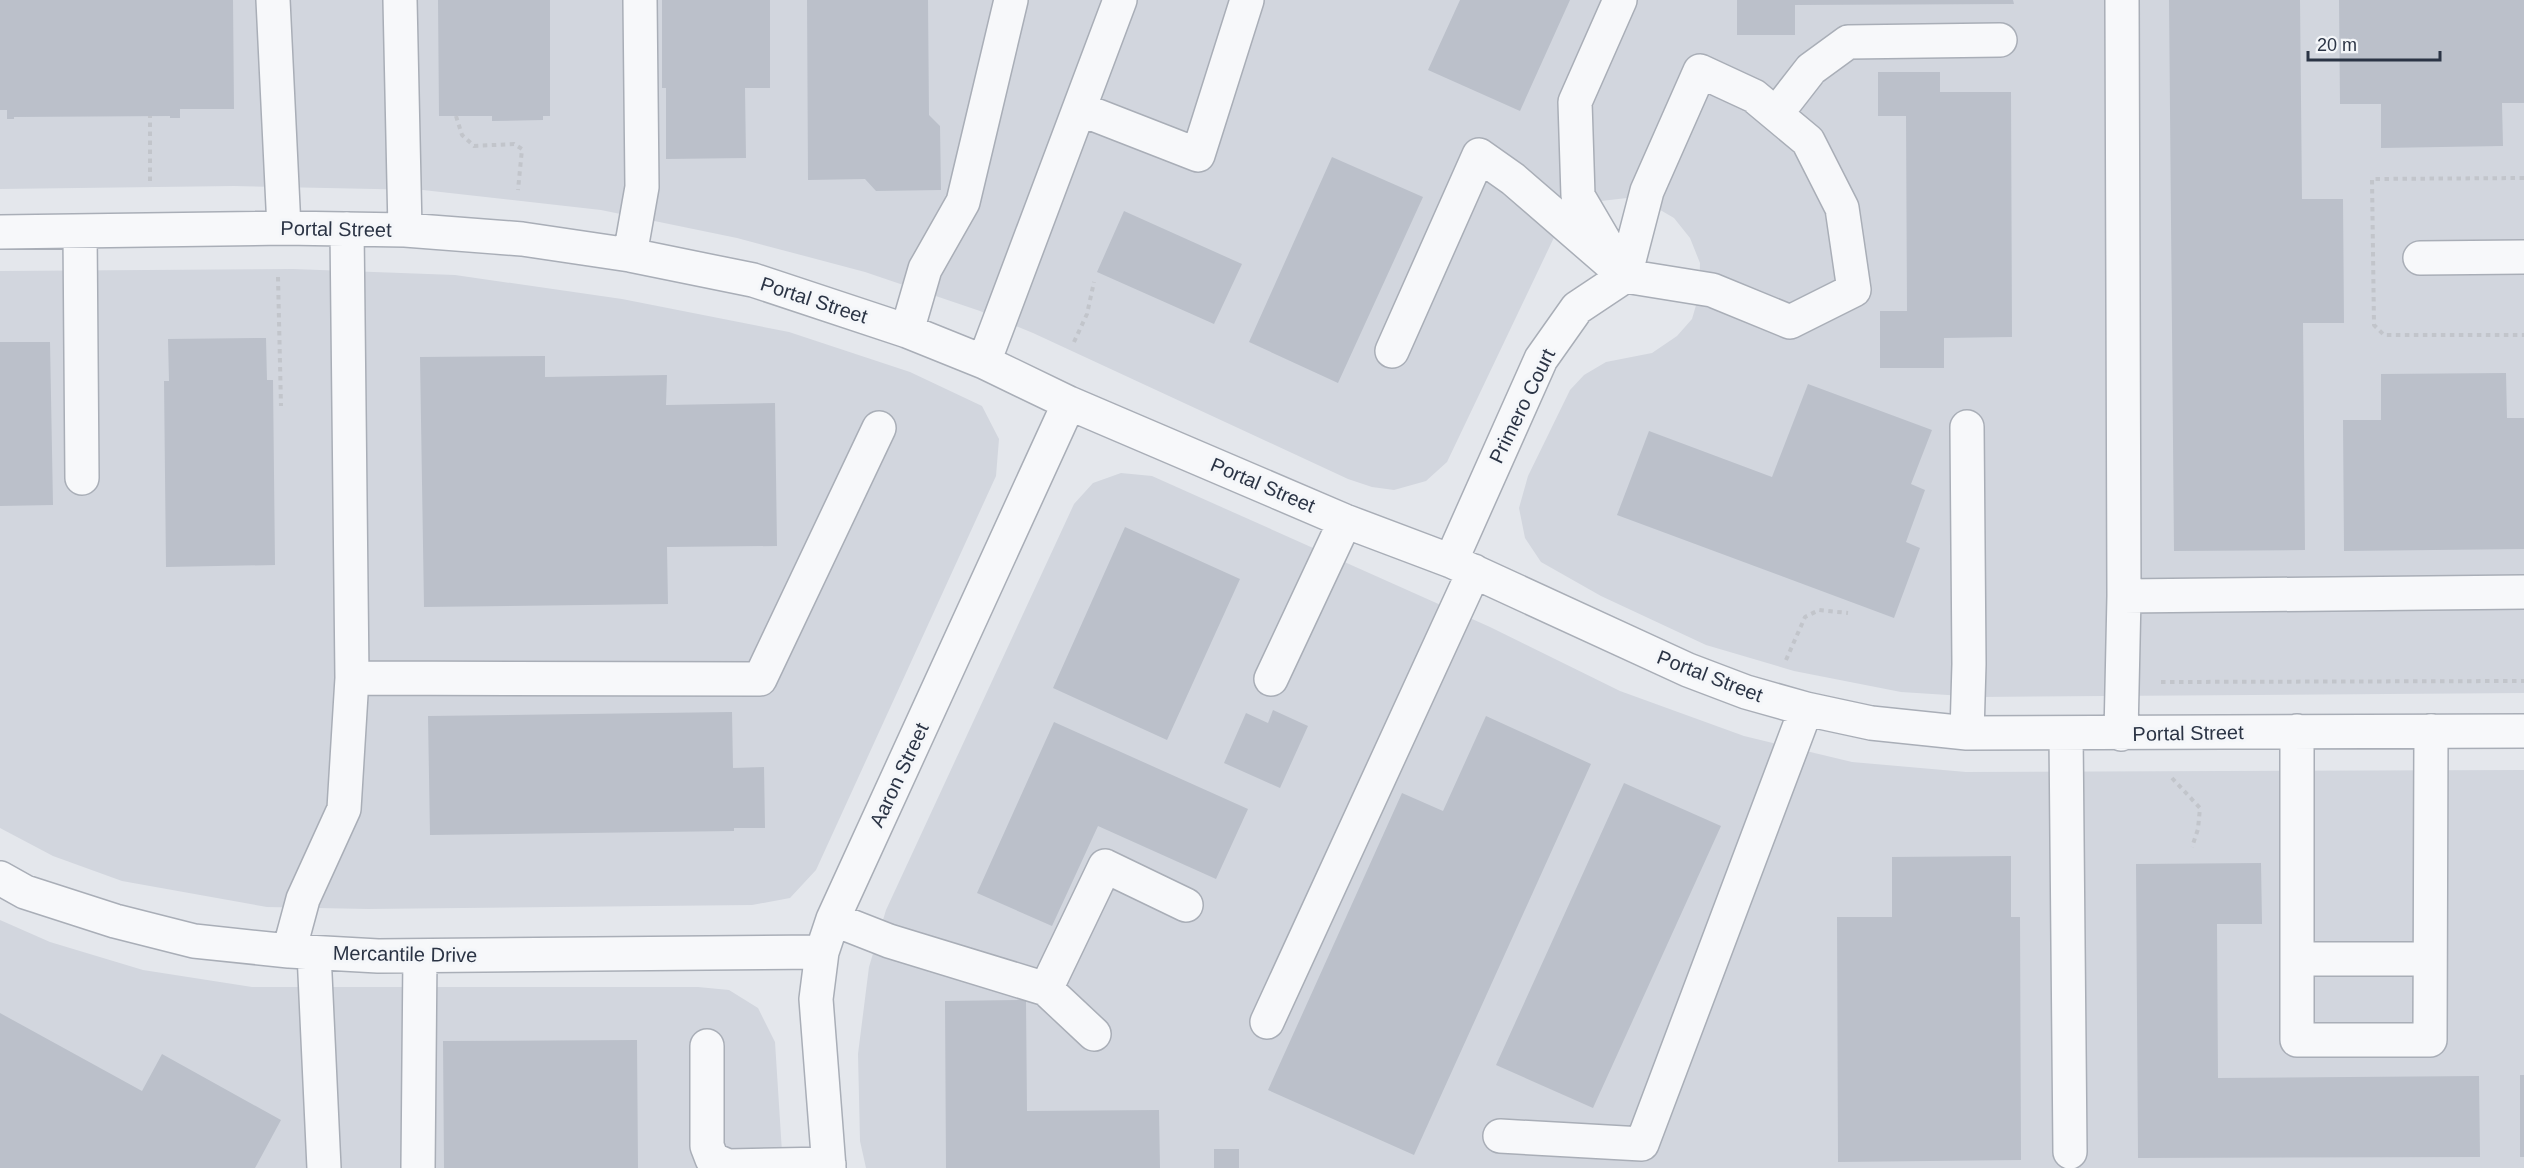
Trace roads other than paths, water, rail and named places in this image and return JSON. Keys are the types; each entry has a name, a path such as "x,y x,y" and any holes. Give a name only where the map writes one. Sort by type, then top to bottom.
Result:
{"street":[{"path":"273,0 284,228"},
{"path":"400,0 405,230"},
{"path":"630,255 642,187 640,0"},
{"path":"907,331 925,269 963,202 1011,0"},
{"path":"984,362 1050,180 1080,109 1120,0"},
{"path":"1080,109 1197,155 1247,0"},
{"path":"1620,0 1575,102 1578,196 1625,276"},
{"path":"2121,734 2124,596 2122,0"},
{"path":"1776,114 1810,69 1848,42 2000,40"},
{"path":"1392,351 1479,155 1513,179 1625,276 1712,290 1790,322 1854,290 1842,208 1808,141 1754,96 1700,71 1647,191 1625,276"},
{"name":"Portal Street","path":"0,232 284,228 405,230 522,239 630,255 753,280 907,331 984,362 1069,403 1345,520 1463,566 1688,670 1746,692 1806,709 1871,723 1967,733 2524,731"},
{"path":"324,1168 302,952 303,899 344,809 352,678 347,229"},
{"path":"80,231 82,478"},
{"path":"2420,258 2524,257"},
{"name":"Primero Court","path":"1267,1022 1463,566 1541,358 1577,308 1625,276"},
{"name":"Aaron Street","path":"829,1166 816,999 822,952 833,919 1069,403"},
{"path":"1966,427 1969,664 1967,733"},
{"path":"352,678 760,679 879,428"},
{"path":"1271,679 1345,520"},
{"path":"2124,596 2524,592"},
{"path":"1500,1136 1642,1144 1806,709"},
{"path":"2297,731 2296,1040 2430,1040 2431,731"},
{"path":"2066,733 2070,1152"},
{"path":"1046,989 1105,866 1186,905"},
{"name":"Mercantile Drive","path":"0,878 25,892 115,921 194,941 302,952 420,956 822,952"},
{"path":"833,919 889,941 1046,989 1094,1034"},
{"path":"418,1168 420,956"},
{"path":"2297,959 2430,959"},
{"path":"707,1046 707,1146 712,1159 728,1166 829,1166"}]}
